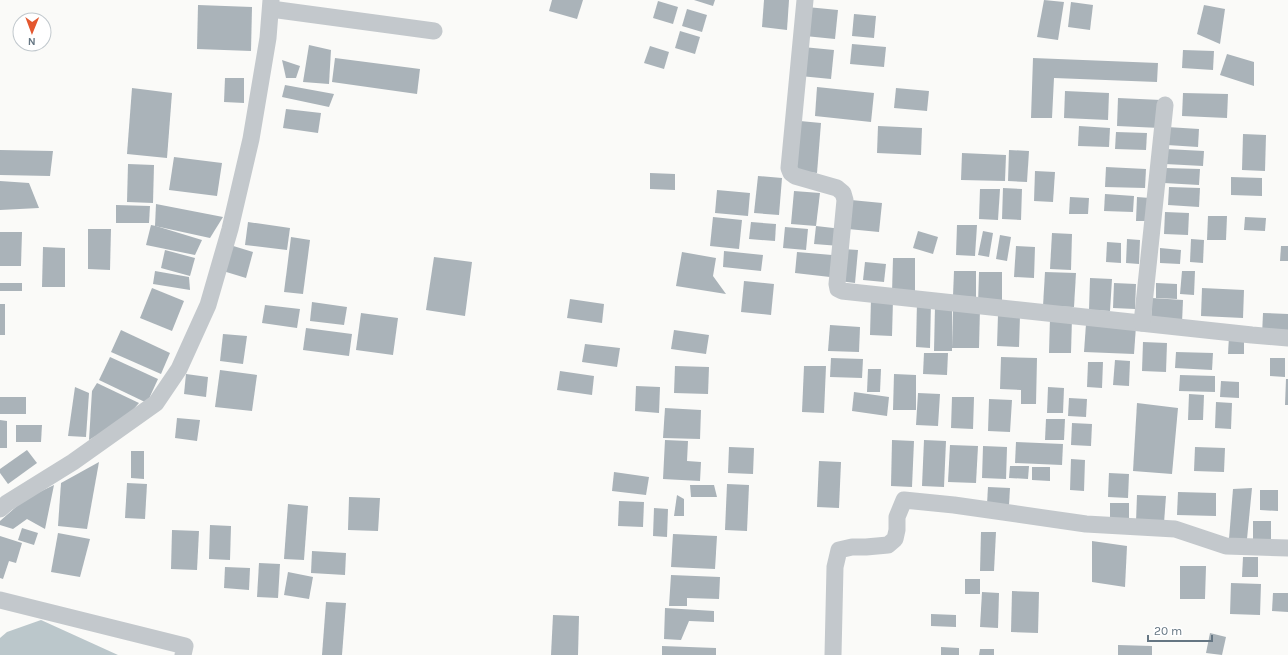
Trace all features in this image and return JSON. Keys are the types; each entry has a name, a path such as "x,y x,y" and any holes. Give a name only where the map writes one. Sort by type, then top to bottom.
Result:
{"street":[{"path":"805,0 789,168 791,173 795,176 837,188 843,193 845,200 837,284 838,289 842,291 1288,338"},
{"path":"0,509 7,503 73,462 156,403 179,369 208,305 230,229 251,139 268,38 271,4 434,31"},
{"path":"1142,323 1165,105"},
{"path":"833,655 835,567 839,550 852,547 888,545 895,539 897,517 904,500 954,505 1086,524 1175,529 1226,546 1288,548"},
{"path":"0,600 185,646 183,655"}],"shaded area":[{"path":"41,620 118,655 0,655 0,638 7,632"}],"building":[{"path":"552,0 583,0 577,19 549,11"},
{"path":"694,0 715,0 713,6"},
{"path":"764,0 789,0 787,30 762,27"},
{"path":"1044,0 1064,2 1058,40 1037,37"},
{"path":"658,1 678,7 673,24 653,18"},
{"path":"1071,2 1093,5 1090,30 1068,27"},
{"path":"198,5 252,7 251,51 197,49"},
{"path":"1204,5 1225,9 1220,44 1197,34"},
{"path":"807,7 838,10 835,39 805,36"},
{"path":"687,9 707,15 702,32 682,26"},
{"path":"854,14 876,16 874,38 852,36"},
{"path":"680,31 700,37 695,54 675,48"},
{"path":"852,44 886,47 884,67 850,64"},
{"path":"309,45 331,50 329,84 303,82"},
{"path":"650,46 669,52 664,69 644,63"},
{"path":"803,47 834,50 831,79 800,76"},
{"path":"1183,50 1214,51 1213,70 1182,68"},
{"path":"1227,54 1254,62 1254,86 1220,75"},
{"path":"335,58 420,69 417,94 332,82"},
{"path":"1033,58 1158,63 1157,82 1054,78 1052,118 1031,118"},
{"path":"282,60 300,66 296,78 286,78"},
{"path":"225,78 244,78 244,103 224,102"},
{"path":"285,85 334,94 329,107 282,97"},
{"path":"817,87 874,93 871,122 815,116"},
{"path":"132,88 172,93 167,158 127,154"},
{"path":"896,88 929,91 927,111 894,108"},
{"path":"1065,91 1109,93 1108,120 1064,118"},
{"path":"1183,93 1228,94 1227,118 1182,116"},
{"path":"1118,98 1161,100 1160,128 1117,126"},
{"path":"286,109 321,113 318,133 283,128"},
{"path":"800,121 821,123 817,173 795,171"},
{"path":"878,126 922,128 921,155 877,153"},
{"path":"1079,126 1110,128 1109,147 1078,146"},
{"path":"1167,127 1199,129 1198,147 1167,145"},
{"path":"1116,132 1147,133 1146,150 1115,149"},
{"path":"1243,134 1266,135 1265,171 1242,170"},
{"path":"1166,149 1204,151 1203,166 1165,164"},
{"path":"0,150 53,151 50,176 0,175"},
{"path":"1009,150 1029,151 1027,182 1008,181"},
{"path":"962,153 1006,155 1005,181 961,180"},
{"path":"174,157 222,163 217,196 169,190"},
{"path":"128,164 154,165 153,203 127,202"},
{"path":"1106,167 1146,169 1145,188 1105,187"},
{"path":"1165,168 1200,169 1199,185 1164,183"},
{"path":"1035,171 1055,172 1053,202 1034,201"},
{"path":"650,173 675,174 675,190 650,189"},
{"path":"758,176 782,178 779,215 754,213"},
{"path":"1231,177 1262,178 1262,196 1231,195"},
{"path":"0,181 29,183 39,208 0,210"},
{"path":"1169,187 1200,188 1199,207 1168,205"},
{"path":"1003,188 1022,189 1021,220 1002,219"},
{"path":"980,189 1000,189 998,220 979,219"},
{"path":"717,190 750,193 748,216 715,213"},
{"path":"794,191 820,193 816,226 791,224"},
{"path":"1105,194 1134,196 1133,212 1104,211"},
{"path":"1070,197 1089,198 1088,214 1069,214"},
{"path":"1137,197 1150,198 1149,221 1136,221"},
{"path":"851,200 882,203 879,232 848,229"},
{"path":"156,204 223,217 210,238 155,226"},
{"path":"116,205 150,206 149,223 116,223"},
{"path":"1165,212 1189,213 1188,235 1164,234"},
{"path":"1208,216 1227,216 1226,240 1207,240"},
{"path":"713,217 742,220 739,249 710,246"},
{"path":"1245,217 1266,218 1265,231 1244,230"},
{"path":"248,222 290,228 287,250 245,245"},
{"path":"751,222 776,224 775,241 749,239"},
{"path":"151,225 202,240 195,255 146,245"},
{"path":"957,225 977,225 975,256 956,255"},
{"path":"816,226 842,229 840,246 814,244"},
{"path":"785,227 808,229 806,250 783,248"},
{"path":"88,229 111,229 110,270 88,269"},
{"path":"918,231 938,237 933,254 913,248"},
{"path":"983,231 993,233 989,257 978,255"},
{"path":"0,232 22,232 21,266 0,266"},
{"path":"1052,233 1072,234 1071,270 1050,269"},
{"path":"1000,235 1011,237 1007,261 996,259"},
{"path":"291,237 310,240 303,294 284,292"},
{"path":"1127,239 1140,240 1139,264 1126,263"},
{"path":"1191,239 1204,240 1203,263 1190,262"},
{"path":"1107,242 1121,243 1121,263 1106,262"},
{"path":"230,245 253,252 246,278 223,271"},
{"path":"1016,246 1035,247 1034,278 1014,277"},
{"path":"1281,246 1288,246 1288,261 1280,261"},
{"path":"43,247 65,248 65,287 42,287"},
{"path":"1160,248 1181,250 1180,264 1160,263"},
{"path":"843,249 858,250 855,283 839,281"},
{"path":"165,250 195,258 190,276 161,268"},
{"path":"724,251 763,255 761,271 723,267"},
{"path":"682,252 716,258 713,276 726,294 676,286"},
{"path":"797,252 832,255 830,277 795,273"},
{"path":"434,257 472,262 465,316 426,310"},
{"path":"893,258 915,258 915,294 892,293"},
{"path":"865,262 886,264 884,282 863,280"},
{"path":"155,271 189,277 190,290 153,284"},
{"path":"954,271 976,271 976,297 953,296"},
{"path":"1182,271 1195,271 1194,295 1180,294"},
{"path":"979,272 1002,272 1002,305 978,304"},
{"path":"1045,272 1076,273 1074,307 1043,306"},
{"path":"1090,278 1112,279 1110,311 1089,310"},
{"path":"744,281 774,284 771,315 741,312"},
{"path":"0,283 22,283 22,291 0,291"},
{"path":"1114,283 1136,284 1135,309 1113,308"},
{"path":"1156,283 1177,284 1177,299 1156,298"},
{"path":"152,288 184,301 172,331 140,318"},
{"path":"1202,288 1244,290 1243,318 1201,316"},
{"path":"1152,298 1183,300 1182,323 1151,322"},
{"path":"570,299 604,304 602,323 567,318"},
{"path":"871,299 893,300 892,336 870,335"},
{"path":"917,301 931,302 930,348 916,347"},
{"path":"312,302 347,307 344,325 310,321"},
{"path":"0,304 5,304 5,335 0,335"},
{"path":"265,305 300,309 297,328 262,323"},
{"path":"935,306 952,306 952,351 934,351"},
{"path":"953,308 980,308 979,348 952,348"},
{"path":"361,313 398,318 393,355 356,350"},
{"path":"1263,313 1288,314 1288,336 1262,335"},
{"path":"998,314 1020,315 1019,347 997,346"},
{"path":"1050,318 1072,318 1071,353 1049,353"},
{"path":"1086,324 1136,326 1134,354 1084,352"},
{"path":"830,325 860,327 859,352 828,351"},
{"path":"306,328 352,334 349,356 303,350"},
{"path":"121,330 170,353 161,374 111,352"},
{"path":"674,330 709,335 706,354 671,349"},
{"path":"223,334 247,336 243,364 220,361"},
{"path":"1229,336 1244,336 1244,354 1228,354"},
{"path":"1143,342 1167,343 1166,372 1142,371"},
{"path":"585,344 620,348 617,367 582,362"},
{"path":"1176,352 1213,353 1212,370 1175,368"},
{"path":"924,353 948,353 947,375 923,374"},
{"path":"110,357 158,379 147,403 99,380"},
{"path":"1001,357 1037,358 1036,404 1021,404 1021,390 1000,389"},
{"path":"831,358 863,359 862,378 830,377"},
{"path":"1270,358 1285,358 1285,377 1270,376"},
{"path":"1115,360 1130,361 1129,386 1113,385"},
{"path":"1088,362 1103,362 1102,388 1087,387"},
{"path":"675,366 709,367 708,394 674,393"},
{"path":"804,366 826,366 824,413 802,412"},
{"path":"868,369 881,369 880,392 867,392"},
{"path":"220,370 257,375 252,411 215,407"},
{"path":"560,371 594,376 592,395 557,390"},
{"path":"186,374 208,377 206,397 184,394"},
{"path":"894,374 916,375 916,410 893,410"},
{"path":"1180,375 1215,376 1215,392 1179,391"},
{"path":"1286,379 1288,379 1288,405 1285,405"},
{"path":"1221,381 1239,382 1239,398 1220,397"},
{"path":"97,383 139,403 125,419 89,440 92,391"},
{"path":"636,386 660,387 659,413 635,411"},
{"path":"75,387 89,393 86,437 68,436"},
{"path":"1048,387 1064,388 1063,413 1047,413"},
{"path":"854,392 889,397 887,416 852,411"},
{"path":"918,393 940,394 938,426 916,425"},
{"path":"1189,394 1204,395 1203,420 1188,420"},
{"path":"0,397 26,397 26,414 0,414"},
{"path":"952,397 974,397 973,429 951,428"},
{"path":"1069,398 1087,399 1086,417 1068,416"},
{"path":"989,399 1012,400 1010,432 988,431"},
{"path":"1216,402 1232,403 1231,429 1215,428"},
{"path":"1137,403 1178,408 1172,474 1133,471"},
{"path":"665,408 701,410 700,439 663,438"},
{"path":"177,418 200,420 197,441 175,438"},
{"path":"1046,419 1065,419 1064,440 1045,440"},
{"path":"0,420 7,421 7,448 0,448"},
{"path":"1072,423 1092,424 1091,446 1071,445"},
{"path":"16,425 42,425 41,442 16,442"},
{"path":"665,440 688,441 687,461 701,462 700,481 663,479"},
{"path":"892,440 914,441 912,487 891,486"},
{"path":"924,440 946,441 944,487 922,486"},
{"path":"1016,442 1063,444 1062,465 1015,463"},
{"path":"950,445 978,446 976,483 948,482"},
{"path":"983,446 1007,447 1006,479 982,478"},
{"path":"729,447 754,448 753,474 728,473"},
{"path":"1195,447 1225,448 1224,472 1194,471"},
{"path":"27,450 37,463 8,484 0,473 0,469"},
{"path":"131,451 144,451 144,479 131,478"},
{"path":"1071,459 1085,460 1084,491 1070,490"},
{"path":"819,461 841,462 839,508 817,507"},
{"path":"99,462 87,529 58,526 61,483"},
{"path":"1010,466 1029,466 1028,479 1009,478"},
{"path":"1032,467 1050,467 1050,481 1032,480"},
{"path":"614,472 649,477 646,495 612,491"},
{"path":"1109,473 1129,474 1128,498 1108,497"},
{"path":"127,483 147,484 145,519 125,518"},
{"path":"727,484 749,485 747,531 725,530"},
{"path":"54,485 45,529 27,519 13,529 0,525 0,521 25,499"},
{"path":"690,485 714,485 717,497 691,497"},
{"path":"988,487 1010,488 1009,505 987,504"},
{"path":"1252,488 1247,539 1229,539 1233,489"},
{"path":"1260,490 1278,490 1278,511 1260,510"},
{"path":"1178,492 1216,493 1216,516 1177,515"},
{"path":"677,495 684,499 684,516 674,516"},
{"path":"1137,495 1166,496 1164,523 1136,522"},
{"path":"349,497 380,498 378,531 348,530"},
{"path":"619,501 644,502 643,527 618,526"},
{"path":"1110,503 1129,503 1129,520 1110,519"},
{"path":"288,504 308,506 304,560 284,559"},
{"path":"654,508 668,509 667,537 653,536"},
{"path":"1253,521 1271,521 1271,542 1253,541"},
{"path":"210,525 231,526 230,560 209,559"},
{"path":"22,528 38,533 34,545 18,540"},
{"path":"172,530 199,531 197,570 171,569"},
{"path":"981,532 996,532 994,571 980,571"},
{"path":"58,533 90,539 80,577 51,572"},
{"path":"673,534 717,536 715,569 671,567"},
{"path":"0,536 22,543 16,563 9,561 3,579 0,578"},
{"path":"1092,541 1127,546 1125,587 1092,582"},
{"path":"312,551 346,553 345,575 311,573"},
{"path":"1243,557 1258,557 1258,577 1242,577"},
{"path":"259,563 280,564 278,598 257,597"},
{"path":"1180,566 1206,566 1205,599 1180,599"},
{"path":"225,567 250,568 249,590 224,588"},
{"path":"288,572 313,577 309,599 284,595"},
{"path":"671,575 720,577 719,599 687,598 687,606 669,606"},
{"path":"965,579 980,579 980,594 965,594"},
{"path":"1231,583 1261,584 1260,615 1230,614"},
{"path":"1012,591 1039,592 1038,633 1011,632"},
{"path":"982,592 999,593 998,628 980,627"},
{"path":"1273,593 1288,593 1288,612 1272,611"},
{"path":"326,602 346,603 342,655 322,655"},
{"path":"665,608 714,611 714,622 689,621 681,640 664,639"},
{"path":"931,614 956,615 956,627 931,626"},
{"path":"553,615 579,616 578,655 551,655"},
{"path":"1210,633 1226,637 1222,655 1206,653"},
{"path":"1118,645 1152,646 1152,655 1118,655"},
{"path":"662,646 716,648 716,655 662,655"},
{"path":"941,647 959,648 959,655 941,655"},
{"path":"980,649 994,649 994,655 979,655"}]}
